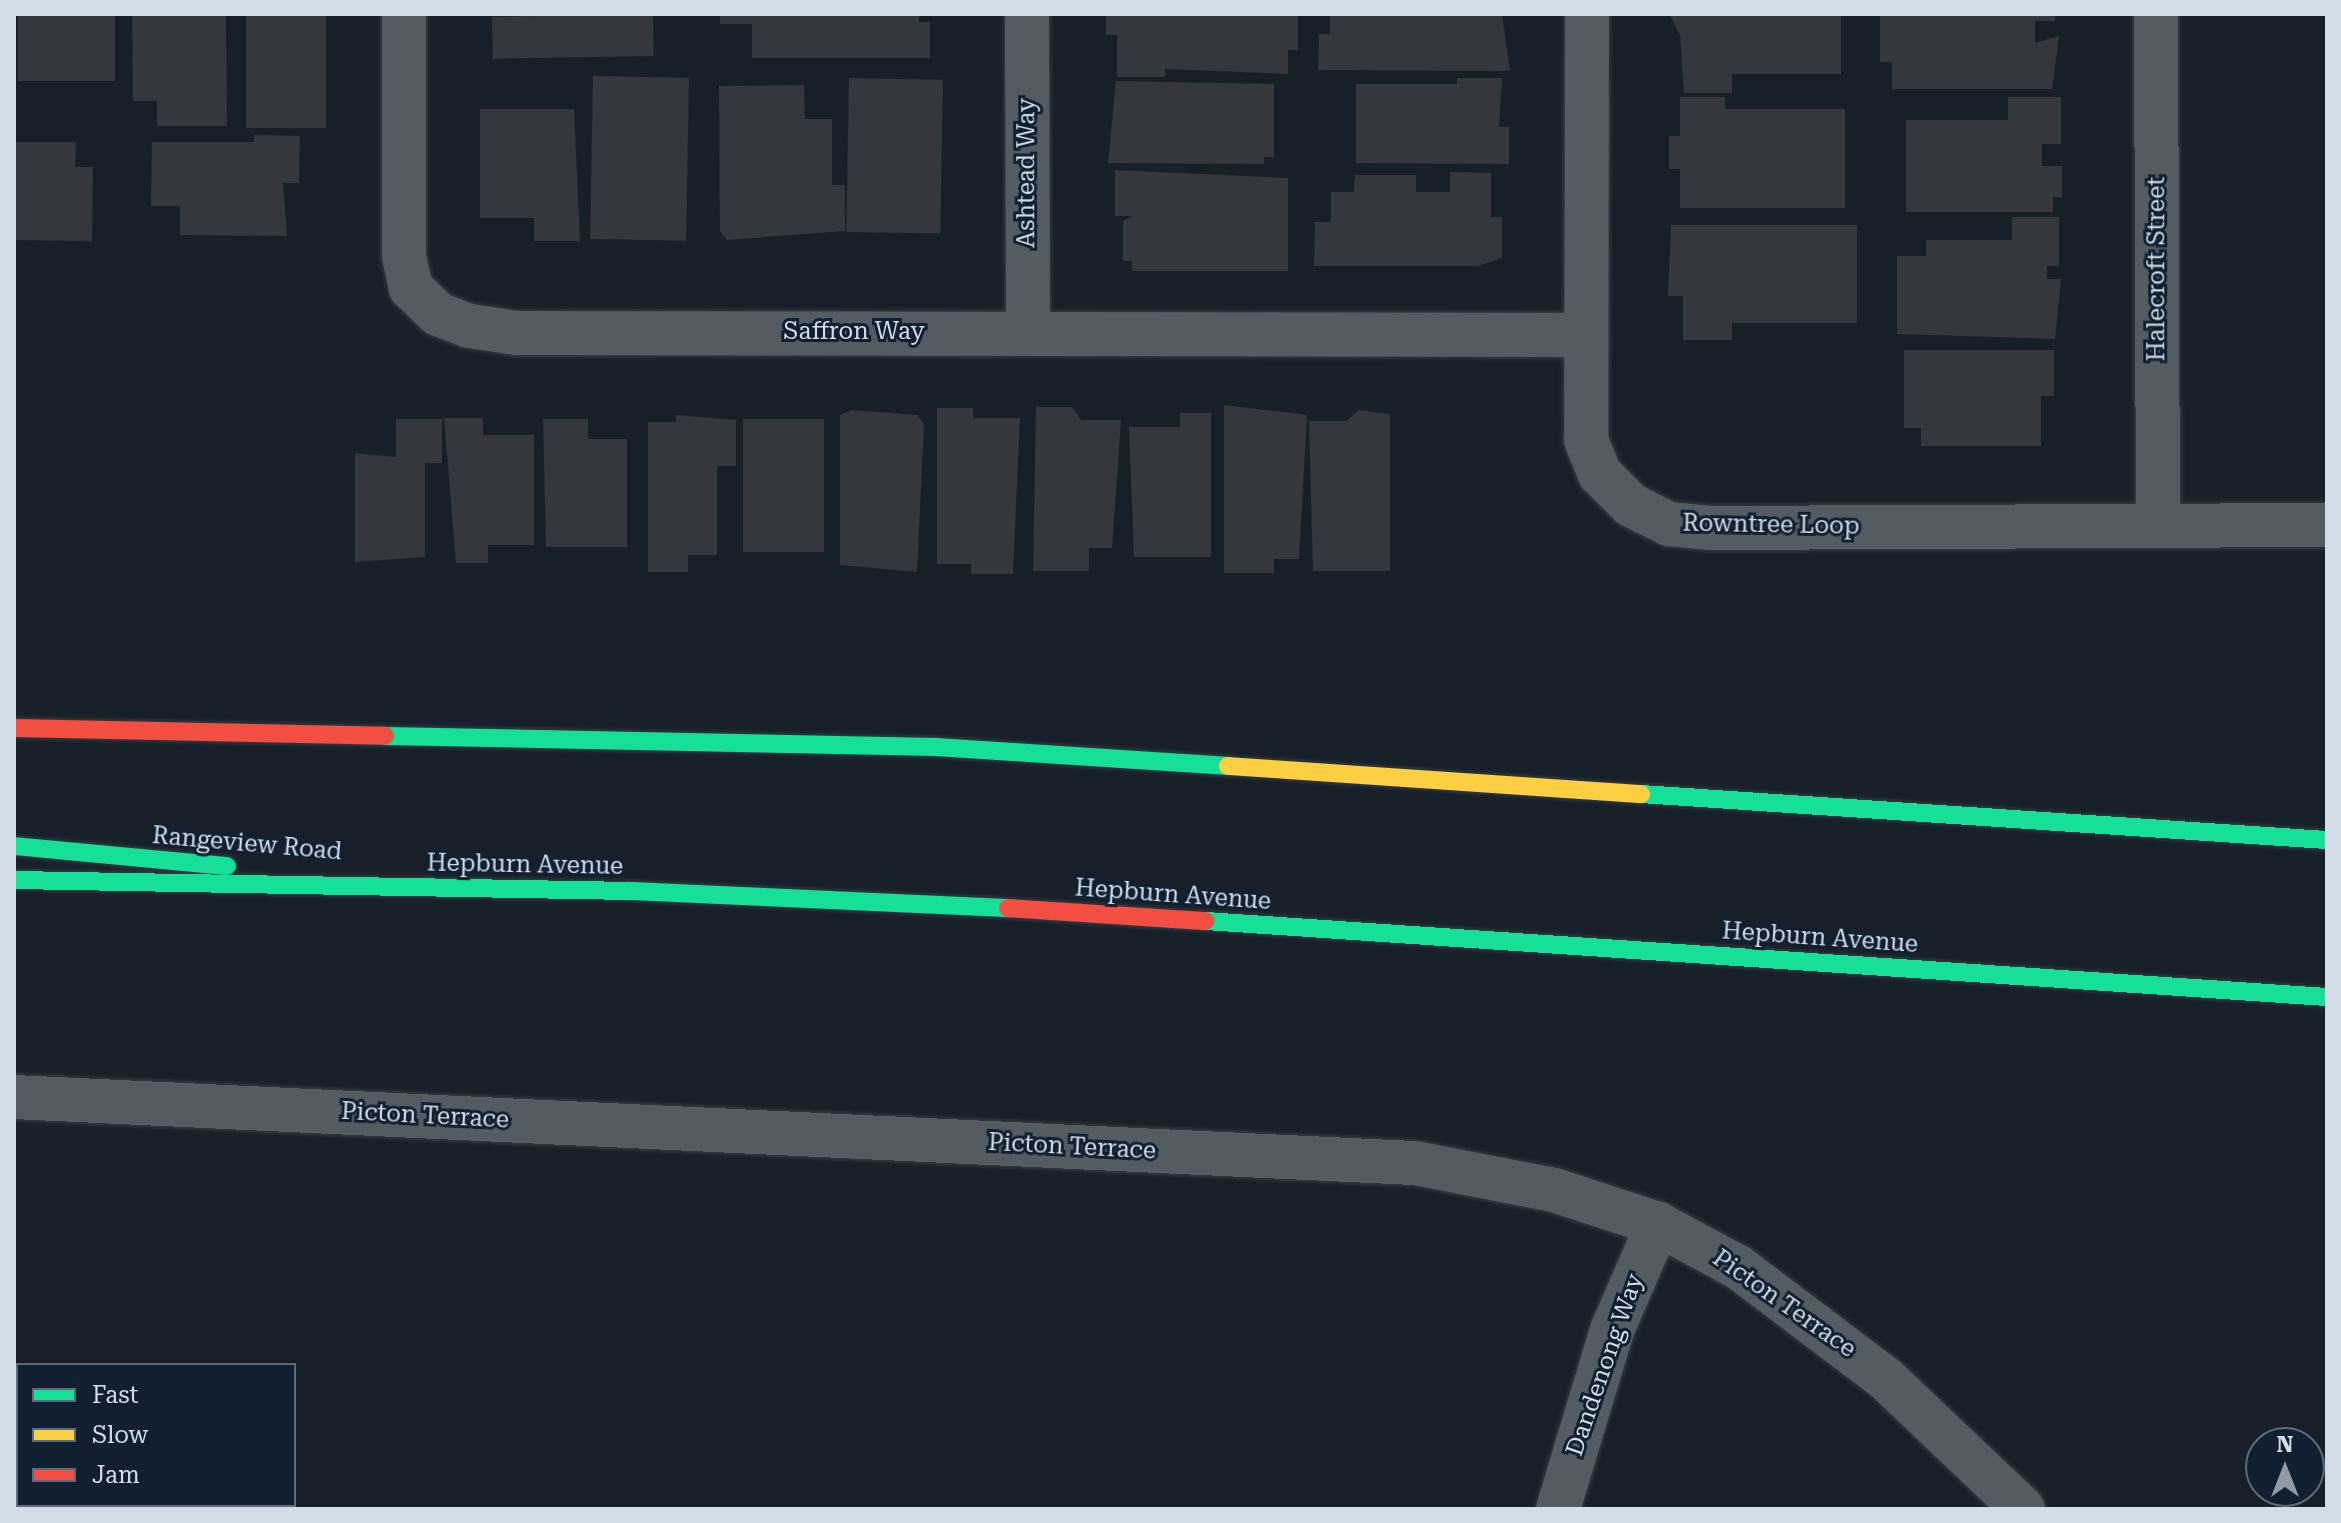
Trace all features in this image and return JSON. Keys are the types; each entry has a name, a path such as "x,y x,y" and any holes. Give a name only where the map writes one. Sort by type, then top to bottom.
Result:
{"main road":[{"path":"14,728 937,747 2327,840"},
{"name":"Rangeview Road","path":"14,846 476,887"},
{"name":"Hepburn Avenue","path":"14,880 476,887 982,906 2327,997"}],"street":[{"name":"Saffron Way","path":"404,14 404,256 411,288 438,314 516,333 1584,335"},
{"name":"Ashtead Way","path":"1027,14 1028,332"},
{"name":"Rowntree Loop","path":"1587,14 1586,440 1600,474 1631,505 1669,524 2327,525"},
{"name":"Halecroft Street","path":"2156,14 2158,525"},
{"name":"Picton Terrace","path":"14,1097 1415,1163 1554,1190 1658,1224 1738,1267 1827,1330 2023,1509"},
{"name":"Dandenong Way","path":"1558,1509 1612,1330 1658,1224"}],"building":[{"path":"18,14 115,14 115,81 18,81"},
{"path":"132,14 226,14 227,126 157,126 157,101 133,101"},
{"path":"246,14 326,14 326,128 246,128"},
{"path":"653,14 654,56 493,59 492,17"},
{"path":"720,14 919,14 919,22 930,22 930,58 752,58 752,24 720,24"},
{"path":"1106,14 1298,14 1298,50 1288,50 1288,74 1165,69 1165,77 1117,77 1117,35 1106,35"},
{"path":"1330,14 1502,14 1510,71 1318,70 1319,34 1330,34"},
{"path":"1669,14 1841,14 1841,74 1732,74 1732,93 1684,93 1680,35"},
{"path":"2055,14 2055,21 2035,21 2035,43 2059,36 2052,89 1892,89 1892,62 1880,62 1880,15"},
{"path":"593,76 689,78 686,241 590,239"},
{"path":"849,78 943,80 940,234 846,232"},
{"path":"1457,78 1502,78 1499,127 1509,127 1509,164 1356,163 1356,84 1457,84"},
{"path":"1116,81 1274,84 1274,157 1264,157 1264,164 1108,163"},
{"path":"804,85 805,119 832,119 832,185 845,185 845,231 727,240 720,231 719,86"},
{"path":"1680,97 1725,97 1725,109 1845,109 1845,208 1680,208 1680,169 1669,169 1669,136 1680,136"},
{"path":"2008,97 2061,97 2061,144 2042,144 2042,166 2062,166 2062,197 2053,197 2053,212 1906,212 1906,120 2008,120"},
{"path":"480,109 574,109 580,241 534,241 534,218 480,218"},
{"path":"254,135 300,136 299,183 283,183 287,236 180,235 180,206 151,206 152,142 254,142"},
{"path":"14,142 76,142 75,167 93,167 92,241 14,240"},
{"path":"1115,170 1288,178 1288,271 1132,271 1132,261 1123,261 1123,221 1133,216 1115,216"},
{"path":"1450,172 1491,173 1491,217 1502,217 1502,258 1478,266 1314,266 1315,222 1331,222 1331,192 1354,192 1355,175 1416,175 1416,192 1450,192"},
{"path":"2012,217 2059,217 2059,266 2047,266 2047,279 2061,279 2055,339 1897,334 1897,256 1926,256 1926,240 2012,240"},
{"path":"1671,225 1857,225 1857,323 1732,323 1732,340 1683,340 1683,296 1668,296"},
{"path":"1904,350 2054,350 2054,396 2041,396 2041,446 1921,446 1921,428 1904,428"},
{"path":"1224,405 1307,415 1299,559 1274,559 1274,573 1224,573"},
{"path":"1036,407 1072,407 1081,420 1121,420 1112,548 1089,548 1089,571 1033,571"},
{"path":"937,408 973,408 973,418 1020,418 1013,574 971,574 971,564 937,564"},
{"path":"851,410 917,415 924,424 917,572 840,565 840,415"},
{"path":"1359,410 1390,414 1390,571 1313,571 1309,421 1346,421"},
{"path":"1180,413 1211,413 1211,557 1134,557 1129,427 1180,427"},
{"path":"676,415 736,420 736,466 717,466 717,555 688,555 688,572 648,572 648,422 676,422"},
{"path":"444,418 483,418 483,435 534,435 534,545 488,545 488,563 456,563"},
{"path":"396,419 442,419 442,463 425,463 425,557 355,562 355,453 396,457"},
{"path":"543,419 588,419 588,439 627,439 627,547 546,547"},
{"path":"743,419 824,419 824,552 743,552"}],"traffic: fast":[{"path":"385,736 937,747 1228,766"},
{"path":"1641,794 2327,840"},
{"path":"14,846 227,866"},
{"path":"14,880 630,891 1008,908"},
{"path":"1206,921 2327,997"}],"traffic: slow":[{"path":"1228,766 1641,794"}],"traffic: jam":[{"path":"14,728 385,736"},
{"path":"1008,908 1206,921"}]}
